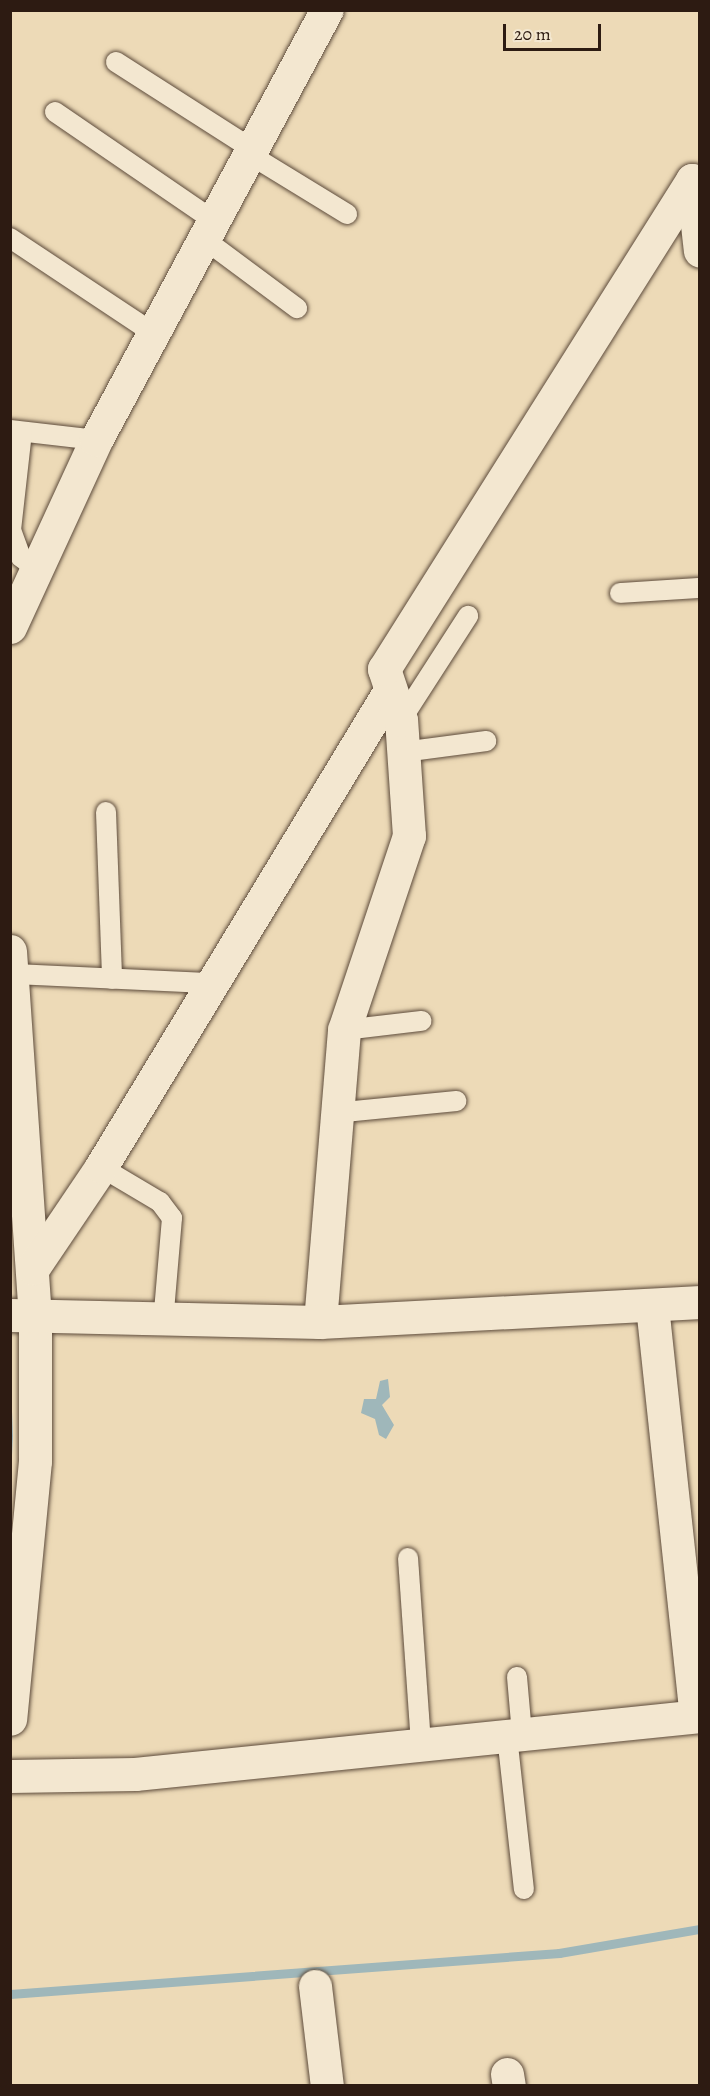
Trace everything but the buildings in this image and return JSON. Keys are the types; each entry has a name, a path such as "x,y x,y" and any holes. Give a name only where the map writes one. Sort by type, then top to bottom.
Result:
{"street":[{"path":"10,627 96,440 327,10"},
{"path":"696,174 699,251"},
{"path":"320,1322 334,1113 344,1030 409,836 403,752 395,706 384,669 696,174"},
{"path":"33,1268 101,1167 208,983 395,706"},
{"path":"10,1719 35,1461 22,1316 33,1268 12,963"},
{"path":"22,1316 163,1322 320,1322 699,1302"},
{"path":"10,1776 135,1774 698,1716 652,1306"},
{"path":"315,1986 327,2085"}],"lane":[{"path":"116,62 347,214"},
{"path":"55,112 209,230 297,308"},
{"path":"10,238 153,333"},
{"path":"37,570 21,557 11,530 16,431 96,440"},
{"path":"620,593 699,588"},
{"path":"395,706 468,616"},
{"path":"403,752 486,741"},
{"path":"106,812 111,979"},
{"path":"12,963 111,979 208,983"},
{"path":"344,1030 421,1021"},
{"path":"334,1113 456,1101"},
{"path":"101,1167 160,1202 171,1218 163,1322"},
{"path":"408,1558 420,1744"},
{"path":"517,1677 514,1735 524,1889"}],"water":[{"path":"10,1362 13,1436 11,1475 10,1475"},
{"path":"388,1379 390,1397 382,1405 394,1425 386,1439 379,1435 375,1419 361,1413 364,1399 376,1399 380,1381"}],"waterway":[{"path":"10,1994 559,1953 700,1929"}]}
